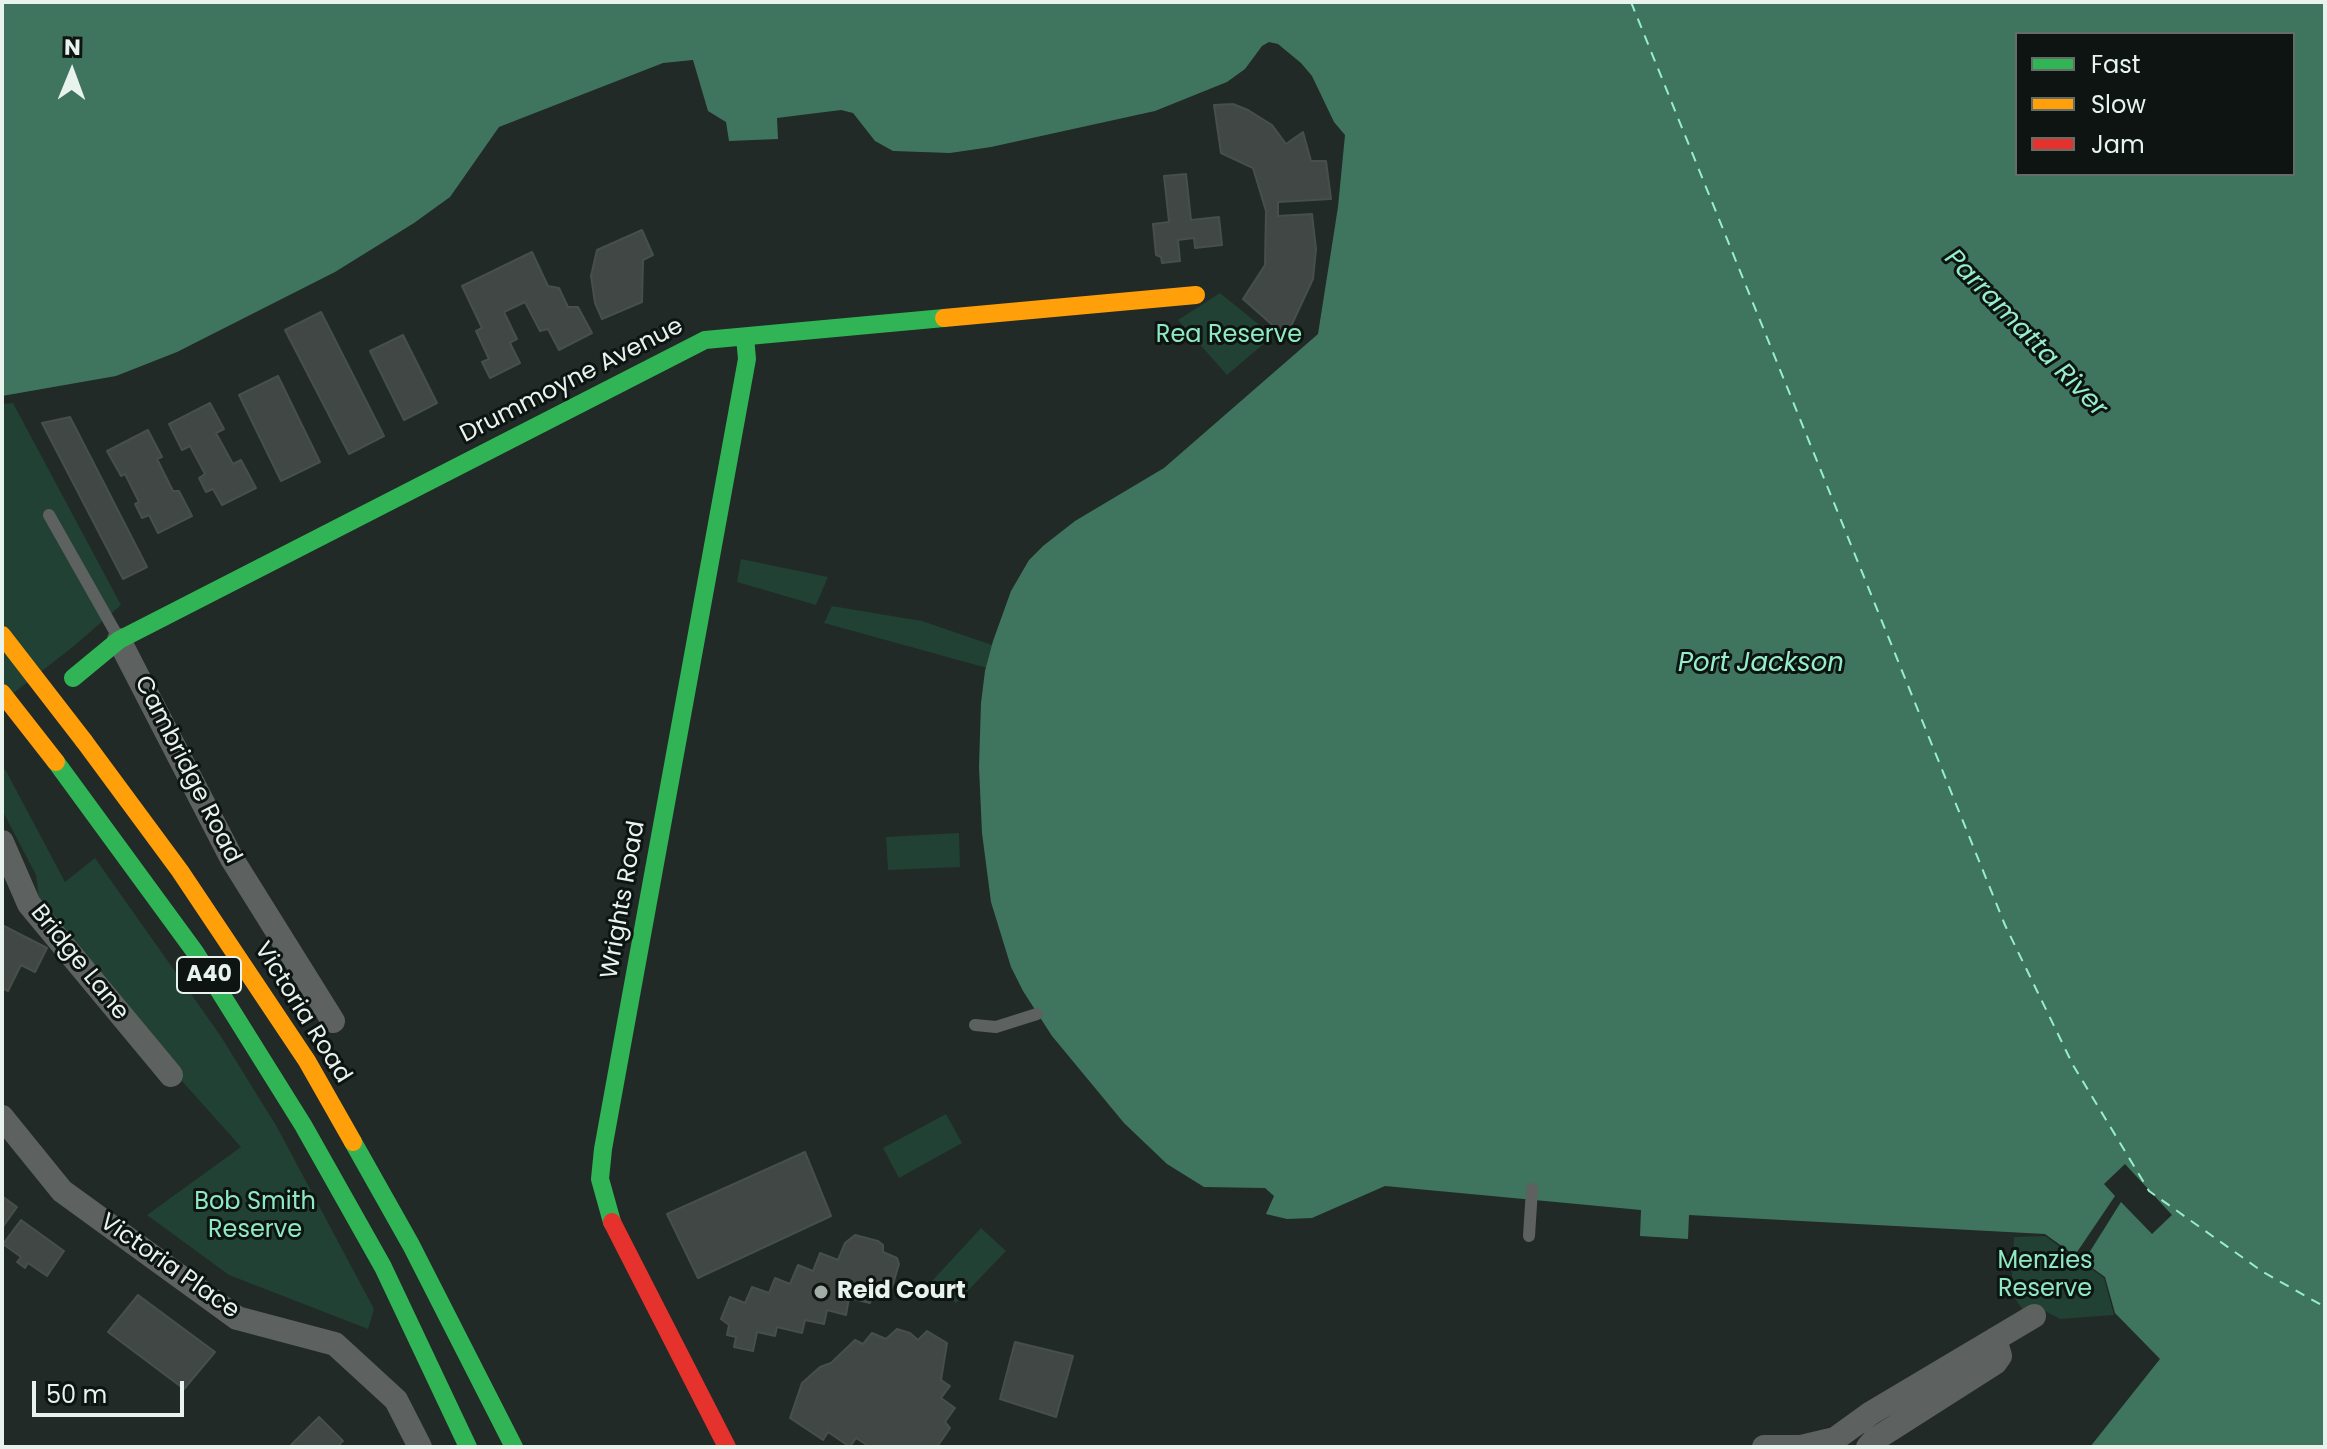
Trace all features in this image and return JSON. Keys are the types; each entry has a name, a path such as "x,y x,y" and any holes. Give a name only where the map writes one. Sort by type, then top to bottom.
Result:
{"main road":[{"name":"Drummoyne Avenue","path":"73,678 119,640 705,340 1196,295"},
{"name":"Wrights Road","path":"727,1447 608,1214 600,1179 747,359 745,337"},
{"name":"Victoria Road","path":"2,635 180,871 307,1061 411,1245 514,1447"},
{"name":"A40","path":"2,693 195,952 303,1125 383,1267 468,1447"}],"street":[{"name":"Cambridge Road","path":"119,640 232,859 333,1021"},
{"name":"Bridge Lane","path":"2,842 29,904 171,1075"},
{"name":"Victoria Place","path":"2,1117 62,1191 237,1318 335,1344 396,1400 420,1447"},
{"path":"1764,1447 1833,1443 1871,1413 2034,1316"},
{"path":"1868,1447 1874,1440 1995,1363 2000,1356 1995,1339"}],"lane":[{"name":"Cambridge Road","path":"49,515 119,640"},
{"path":"975,1025 996,1027 1037,1014"},
{"path":"1529,1236 1532,1189"}],"green space":[{"name":"Rea Reserve","path":"1220,293 1273,336 1227,375 1178,320"},
{"path":"13,403 121,605 2,702 2,404"},
{"path":"741,559 828,577 816,605 737,582"},
{"path":"832,606 922,621 1001,648 998,671 824,623"},
{"name":"Bob Smith Reserve","path":"5,769 65,882 95,858 220,1035 277,1127 374,1309 368,1329 229,1275 147,1215 241,1147 181,1080 39,898 36,875 2,810 2,771"},
{"path":"959,833 960,867 888,870 886,837"},
{"path":"946,1114 962,1143 899,1178 883,1148"},
{"path":"981,1228 1006,1251 956,1303 932,1281"},
{"name":"Menzies Reserve","path":"2045,1236 2104,1278 2114,1315 2060,1319 2039,1308 2023,1310 2011,1293 2014,1237"}],"water":[{"name":"Port Jackson","path":"2,2 2325,2 2325,1447 2090,1447 2160,1359 2115,1313 2105,1277 2045,1234 1689,1215 1688,1239 1640,1236 1641,1210 1385,1186 1312,1218 1287,1219 1266,1214 1274,1196 1265,1188 1204,1187 1167,1164 1124,1123 1052,1036 1011,967 991,902 982,833 979,767 985,671 1011,591 1029,560 1075,521 1164,468 1318,334 1338,207 1345,135 1334,122 1312,76 1278,44 1269,42 1262,46 1245,69 1227,82 1155,111 950,153 893,151 875,141 853,113 841,110 777,118 778,139 729,141 726,122 708,111 693,60 663,63 499,127 450,197 414,223 335,272 177,352 116,376 2,396"}],"pier":[{"path":"2125,1164 2172,1215 2152,1234 2121,1202 2084,1261 2075,1255 2115,1196 2104,1184"}],"building":[{"path":"1233,104 1272,125 1286,144 1303,132 1311,161 1326,161 1331,199 1278,202 1278,216 1312,214 1316,249 1313,279 1286,337 1243,299 1265,265 1266,211 1253,168 1221,153 1214,105"},
{"path":"1186,174 1191,220 1219,217 1222,245 1195,248 1194,238 1178,240 1180,261 1162,263 1161,257 1156,255 1153,224 1169,222 1164,176"},
{"path":"642,230 653,255 643,260 642,302 602,319 595,303 591,276 597,250"},
{"path":"532,252 548,286 559,288 568,307 578,307 592,333 559,350 548,329 540,331 525,302 504,312 517,339 510,343 520,363 490,378 482,362 489,359 476,331 482,328 462,286"},
{"path":"321,312 384,436 349,454 285,330"},
{"path":"403,335 437,403 404,420 370,351"},
{"path":"278,376 320,462 281,481 239,395"},
{"path":"210,403 224,429 216,433 233,464 241,460 256,488 222,505 213,489 206,492 199,478 205,474 190,446 182,450 169,424"},
{"path":"70,417 147,567 123,579 42,423"},
{"path":"148,430 162,457 157,459 173,491 179,491 192,516 158,533 149,515 142,518 135,504 139,502 125,474 121,476 107,451"},
{"path":"2,925 47,948 35,972 21,965 8,991 2,988"},
{"path":"805,1152 831,1216 698,1278 667,1214"},
{"path":"2,1196 17,1207 2,1228"},
{"path":"21,1220 64,1251 47,1276 28,1263 25,1268 17,1262 21,1257 3,1244"},
{"name":"Reid Court","path":"855,1235 878,1241 883,1245 883,1252 897,1258 899,1264 891,1291 873,1291 870,1303 849,1298 846,1315 827,1310 824,1324 805,1320 802,1333 777,1327 775,1336 757,1332 753,1351 734,1347 736,1337 727,1335 729,1325 721,1319 730,1297 745,1303 752,1287 769,1293 775,1278 790,1284 798,1265 813,1271 820,1253 838,1260 845,1243"},
{"path":"138,1295 215,1352 184,1389 108,1332"},
{"path":"897,1329 910,1333 918,1340 927,1331 947,1343 941,1380 950,1386 941,1398 955,1408 945,1422 950,1428 937,1447 870,1447 856,1438 850,1447 828,1432 823,1440 790,1418 802,1383 820,1367 831,1363 855,1340 863,1344 872,1333 886,1339"},
{"path":"1015,1342 1073,1356 1056,1417 1000,1399"},
{"path":"319,1417 343,1441 337,1447 289,1447"}],"ferry route":[{"path":"1631,2 2005,925 2073,1065 2149,1191 2263,1272 2325,1307"}],"traffic: fast":[{"path":"73,678 119,640 705,340 944,318"},
{"path":"612,1222 600,1179 603,1149 747,359 745,337"},
{"path":"56,762 195,952 303,1125 383,1267 468,1447"},
{"path":"353,1142 411,1245 514,1447"}],"traffic: slow":[{"path":"944,318 1196,295"},
{"path":"2,635 84,741"},
{"path":"2,693 56,762"},
{"path":"84,741 180,871 307,1061 353,1142"}],"traffic: jam":[{"path":"612,1222 727,1447"}],"place":[{"name":"Reid Court","path":"821,1292"}],"water label":[{"name":"Parramatta River","path":"2025,334"}]}
